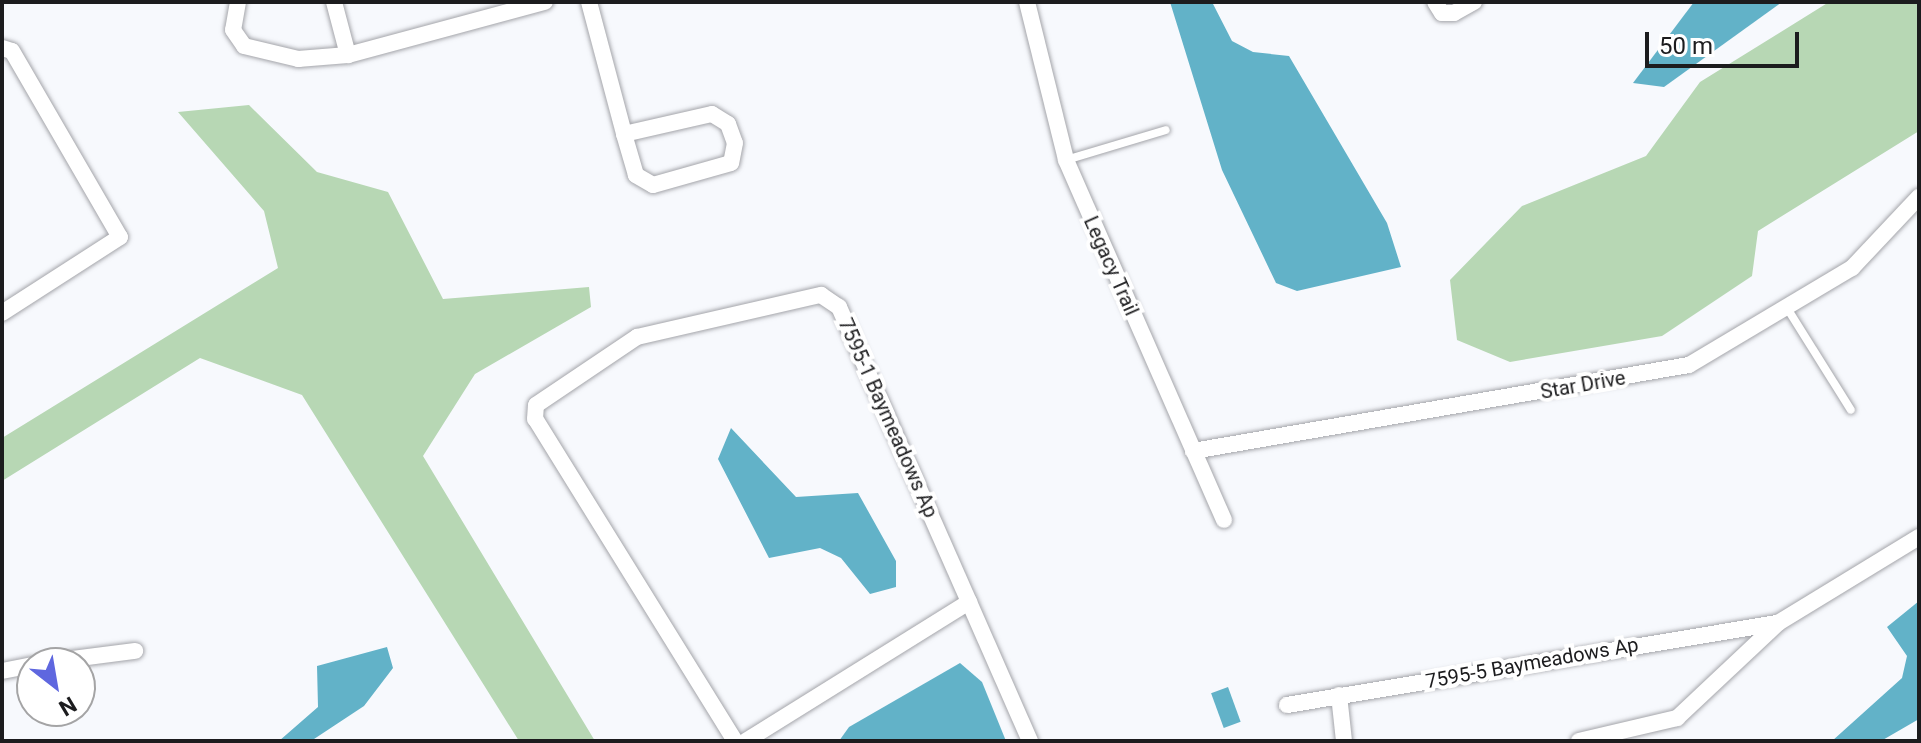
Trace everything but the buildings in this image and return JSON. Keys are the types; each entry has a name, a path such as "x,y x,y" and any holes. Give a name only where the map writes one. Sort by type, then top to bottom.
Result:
{"street":[{"path":"238,2 233,30 255,53 348,55 545,2"},
{"path":"334,2 348,55"},
{"path":"589,2 624,134 636,175 653,185 731,163 735,143 728,124 712,114 624,134"},
{"name":"Legacy Trail","path":"1027,2 1066,160 1224,520"},
{"path":"1435,2 1442,13 1454,13 1474,2"},
{"path":"2,48 12,51 120,237 2,313"},
{"name":"Star Drive","path":"1193,451 1667,371 1709,356 1873,252 1919,197"},
{"name":"7595-1 Baymeadows Ap","path":"735,741 535,419 544,395 637,337 821,295 839,307 969,602"},
{"path":"1579,741 1677,718 1778,623 1919,537"},
{"path":"746,741 969,602 1030,741"},
{"name":"7595-5 Baymeadows Ap","path":"1287,705 1778,623"},
{"path":"96,656 135,651"},
{"path":"1339,695 1344,741"}],"lane":[{"path":"1066,160 1166,130"},
{"path":"1787,308 1851,410"}],"green space":[{"path":"1829,2 1919,2 1919,131 1758,231 1752,276 1662,336 1510,362 1457,340 1450,280 1522,206 1646,156 1700,82"},
{"path":"249,105 317,172 388,192 443,299 589,287 591,307 475,374 423,456 595,741 519,741 302,395 200,358 2,481 2,438 278,268 264,211 178,112"}],"water":[{"path":"1170,2 1212,2 1232,41 1253,52 1289,56 1387,223 1401,267 1297,291 1276,283 1222,170"},
{"path":"1694,2 1782,2 1664,87 1633,83"},
{"path":"731,428 796,497 858,493 896,561 896,587 870,594 841,558 820,548 769,558 718,459"},
{"path":"1919,601 1919,719 1881,741 1832,741 1902,678 1907,656 1887,627"},
{"path":"387,647 393,668 364,706 311,741 279,741 318,707 317,666"},
{"path":"960,663 982,682 1006,741 839,741 849,727"},
{"path":"1228,687 1241,722 1224,728 1211,693"}]}
